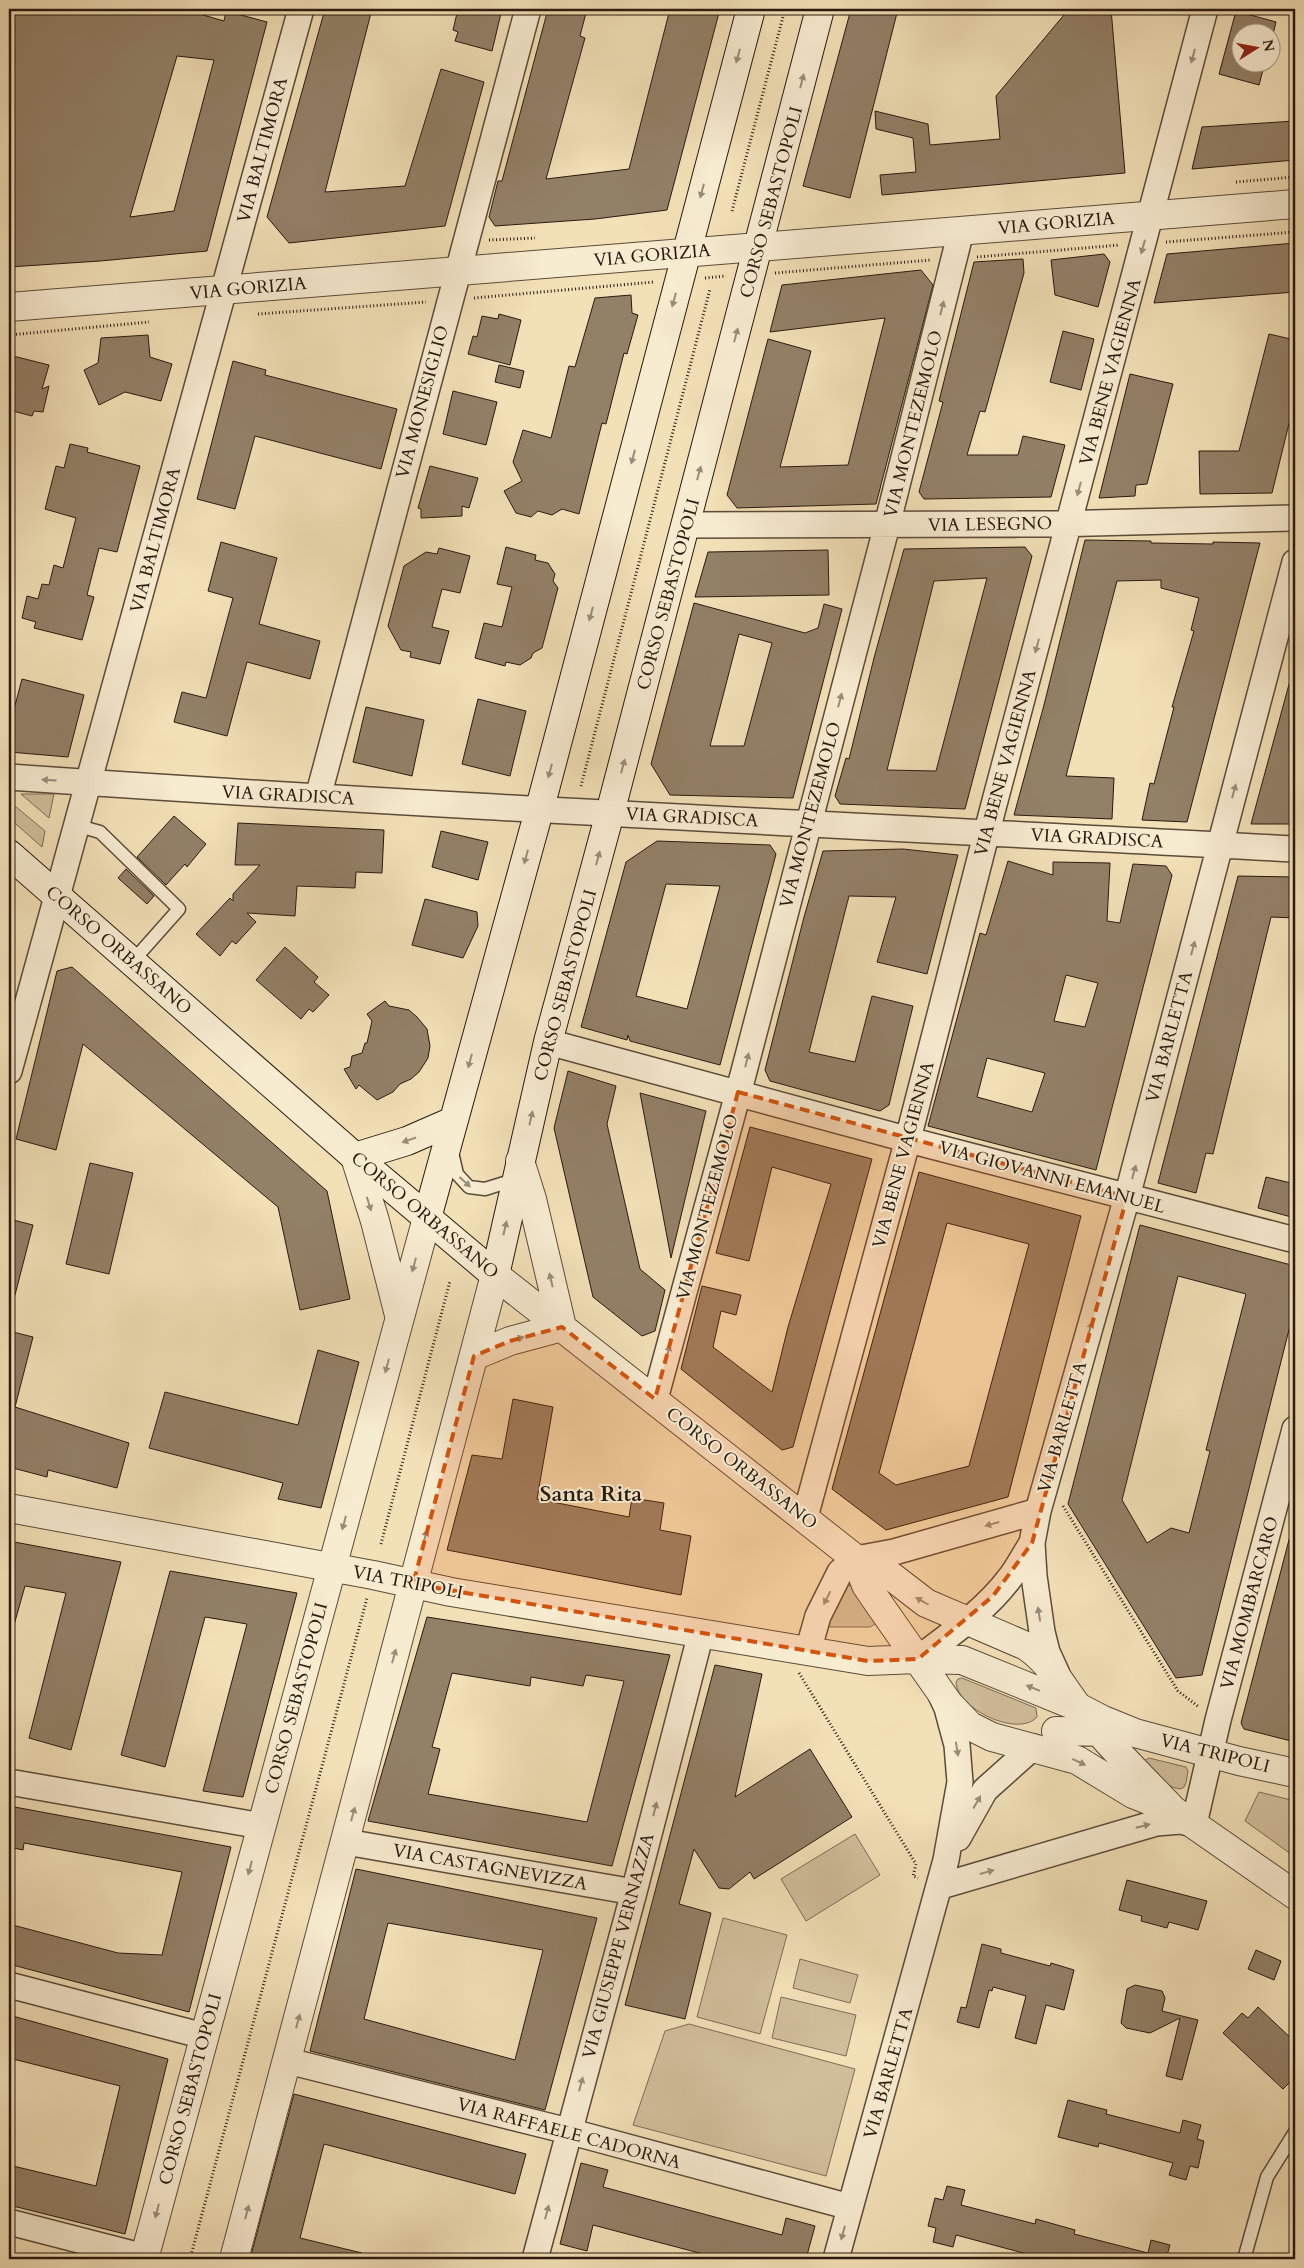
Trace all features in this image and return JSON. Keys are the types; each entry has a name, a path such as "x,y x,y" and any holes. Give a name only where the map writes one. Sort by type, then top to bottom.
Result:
{"street":[{"name":"VIA BALTIMORA","path":"9,1071 75,824 90,782 300,9"},
{"name":"VIA MONESIGLIO","path":"318,796 528,9"},
{"name":"CORSO SEBASTOPOLI","path":"144,2258 539,810 751,9"},
{"name":"CORSO SEBASTOPOLI","path":"234,2259 474,1356 495,1275 548,1042 686,525 820,9"},
{"name":"VIA BENE VAGIENNA","path":"804,1517 908,1140 987,832 1152,215 1205,9"},
{"name":"VIA GORIZIA","path":"9,307 1295,204"},
{"name":"VIA MONTEZEMOLO","path":"655,1399 887,525 961,230"},
{"name":"VIA LESEGNO","path":"686,525 1069,523 1295,518"},
{"name":"VIA BARLETTA","path":"1032,1543 1040,1506 1127,1197 1295,562"},
{"path":"9,777 90,782"},
{"name":"VIA GRADISCA","path":"90,782 539,810 1295,849"},
{"name":"CORSO ORBASSANO","path":"9,854 355,1157 495,1275 856,1559 891,1576 926,1603 1026,1646 1037,1653 1058,1677 1078,1707 1184,1817"},
{"name":"VIA GIOVANNI EMANUEL","path":"548,1042 738,1092 908,1140 1295,1240"},
{"path":"399,1319 382,1249 355,1157 451,1129"},
{"path":"474,1356 510,1341 562,1327 532,1200 519,1170"},
{"name":"VIA MOMBARCARO","path":"1184,1817 1210,1753 1295,1429"},
{"path":"800,1650 840,1572 856,1559 894,1552 1040,1506"},
{"name":"VIA TRIPOLI","path":"9,1508 413,1584 868,1661 962,1660 1078,1707 1135,1733 1295,1773"},
{"path":"918,1659 966,1621 1009,1580 1032,1543"},
{"path":"1032,1543 1042,1632 1047,1652 1058,1677"},
{"path":"856,1559 866,1585 937,1686 961,1718 979,1732 1077,1760 1133,1794 1184,1817 1295,1895"},
{"name":"VIA GIUSEPPE VERNAZZA","path":"535,2259 634,1892 701,1633"},
{"name":"VIA BARLETTA","path":"836,2259 941,1886 959,1791 959,1764 951,1723 937,1686"},
{"path":"946,1860 984,1790 1033,1747 1056,1731 1078,1707"},
{"path":"1056,1731 1135,1733"},
{"path":"9,1782 262,1826"},
{"path":"941,1886 1156,1823 1175,1821 1184,1817"},
{"name":"VIA CASTAGNEVIZZA","path":"346,1842 634,1892"},
{"path":"9,1985 204,2036"},
{"name":"VIA RAFFAELE CADORNA","path":"288,2061 568,2131 850,2208"},
{"path":"9,2222 144,2258"}],"lane":[{"path":"75,824 100,832 179,909 132,962"},
{"name":"CORSO SEBASTOPOLI","path":"451,1129 457,1174 469,1187 486,1189 519,1170"},
{"path":"1244,2259 1267,2177 1295,2132"}],"path":[{"path":"732,211 785,9"},
{"path":"255,314 427,302 462,303 474,298 679,280 1295,232"},
{"path":"580,786 710,289"},
{"path":"9,334 157,322"},
{"path":"381,1544 450,1282"},
{"path":"1040,1506 1061,1504 1178,1691 1218,1720"},
{"path":"190,2259 368,1595"},
{"path":"800,1650 789,1671 799,1674 916,1864 913,1876 941,1886"}],"highlighted area":[{"path":"738,1092 1127,1197 1032,1543 993,1596 918,1659 868,1661 413,1584 474,1356 510,1341 562,1327 655,1399"}],"shaded area":[{"path":"21,794 54,794 49,818"},
{"path":"9,801 45,831 42,847 9,818"},
{"path":"850,1585 875,1618 875,1624 870,1627 830,1627 828,1620 842,1587"},
{"path":"962,1678 1036,1708 1037,1717 1028,1723 1016,1724 990,1718 966,1702 959,1692 956,1682"},
{"path":"1149,1758 1186,1767 1188,1771 1184,1787 1180,1789 1175,1788 1155,1775 1144,1761"},
{"path":"1259,1792 1295,1801 1295,1857 1245,1821"},
{"path":"855,1834 880,1875 806,1921 781,1879"},
{"path":"723,1918 787,1935 760,2034 697,2017"},
{"path":"800,1959 858,1975 850,2003 793,1988"},
{"path":"781,1997 856,2015 846,2056 772,2038"},
{"path":"689,2024 855,2069 826,2176 633,2125 665,2031"}],"building":[{"path":"9,9 182,9 224,21 226,11 267,22 207,251 9,267","holes":["177,56 214,60 174,211 130,217"]},
{"path":"325,9 372,9 325,192 405,186 441,69 484,82 445,226 289,243 267,217"},
{"path":"458,9 502,9 492,51 455,41 458,32 453,30"},
{"path":"548,9 587,9 580,36 585,38 546,179 629,169 670,9 720,9 667,210 595,219 495,226 489,217 498,181 502,181"},
{"path":"851,9 898,9 850,198 803,186"},
{"path":"1069,9 1111,9 1125,173 882,195 880,175 916,172 913,138 876,129 875,111 928,124 930,145 1000,139 996,96"},
{"path":"1236,11 1276,22 1233,22"},
{"path":"1232,26 1232,72 1262,72 1259,85 1219,74"},
{"path":"1295,121 1295,160 1192,169 1202,127"},
{"path":"1295,243 1295,292 1154,303 1167,254"},
{"path":"1104,254 1110,262 1098,307 1055,295 1051,260"},
{"path":"1023,259 1024,273 985,412 980,411 967,455 1018,455 1023,436 1065,445 1051,497 924,499 919,492 943,402 939,401 974,262"},
{"path":"921,270 933,285 876,504 737,508 727,495 768,339 811,351 780,467 848,465 885,318 770,332 782,285"},
{"path":"631,295 632,313 638,315 627,354 624,353 606,424 602,423 579,514 562,509 552,515 538,511 531,517 516,513 504,491 522,481 513,462 523,430 551,438 569,366 575,367 595,298"},
{"path":"499,314 521,320 510,365 468,354 473,336 477,337 482,316 498,319"},
{"path":"1063,331 1094,339 1081,390 1050,382"},
{"path":"1269,334 1295,340 1295,399 1272,493 1200,494 1199,451 1239,451"},
{"path":"148,335 150,357 172,364 161,401 125,392 99,405 84,370 98,363 101,338"},
{"path":"9,355 49,365 42,389 49,386 43,412 34,411 32,416 9,410"},
{"path":"233,361 266,370 265,375 397,409 381,469 255,436 235,509 197,499"},
{"path":"499,365 524,371 520,388 495,382"},
{"path":"1130,374 1173,384 1147,484 1136,485 1135,496 1099,498"},
{"path":"453,391 497,402 486,445 443,434"},
{"path":"70,444 88,448 87,452 140,466 117,552 99,548 87,595 94,597 82,640 34,628 36,622 22,618 27,596 38,599 42,584 49,585 54,565 63,568 76,518 45,509 56,466 64,468"},
{"path":"430,466 478,478 469,508 462,506 462,516 421,518 421,509 418,508"},
{"path":"1085,540 1151,541 1151,543 1260,543 1187,822 1142,820 1150,783 1154,784 1174,707 1172,707 1194,631 1191,630 1199,598 1161,588 1161,580 1117,581 1066,776 1114,778 1112,819 1014,815 1044,705"},
{"path":"221,542 277,558 259,624 320,641 310,679 247,662 227,736 174,722 182,692 206,698 233,598 208,591"},
{"path":"506,547 536,555 535,560 548,563 555,574 553,581 558,588 542,648 533,653 531,658 520,665 506,662 505,666 475,658 484,623 502,627 512,587 497,584"},
{"path":"1025,547 1032,556 965,809 840,804 835,796 846,758 849,759 904,549","holes":["987,578 936,771 887,770 934,581"]},
{"path":"439,548 470,556 460,593 442,589 432,627 449,631 440,664 410,657 411,652 401,650 388,626 404,566 426,552 437,554"},
{"path":"828,550 829,595 695,597 708,552"},
{"path":"694,603 805,633 818,628 824,604 842,609 793,798 670,795 651,764","holes":["739,634 772,643 744,746 710,746"]},
{"path":"1291,677 1295,678 1295,824 1251,824"},
{"path":"22,679 84,695 68,757 9,752 9,728"},
{"path":"478,699 526,711 510,776 462,764"},
{"path":"366,707 424,720 412,776 353,762"},
{"path":"174,816 206,844 187,867 185,864 166,885 137,857"},
{"path":"238,823 384,830 382,873 356,872 355,888 297,886 295,916 247,913 256,922 236,944 232,941 220,956 196,934 230,898 233,901 233,894 260,865 235,865"},
{"path":"441,831 488,842 478,880 432,867"},
{"path":"657,841 770,845 776,854 720,1065 630,1041 628,1035 627,1040 581,1027 626,862","holes":["666,884 720,886 687,1009 636,996"]},
{"path":"903,849 958,855 927,974 877,962 896,897 849,896 809,1052 855,1062 872,996 913,1006 889,1105 880,1111 770,1081 765,1070 823,851"},
{"path":"1008,861 1053,875 1053,862 1110,863 1107,921 1120,923 1133,864 1166,866 1172,875 1096,1170 928,1126 980,933 986,935","holes":["1066,975 1098,983 1085,1027 1054,1021","987,1058 1045,1073 1032,1112 977,1097"]},
{"path":"126,869 154,896 147,904 118,878"},
{"path":"1238,876 1295,877 1295,918 1271,917 1213,1154 1206,1153 1196,1193 1158,1183"},
{"path":"425,899 477,912 478,926 463,958 412,945"},
{"path":"285,947 318,977 314,982 329,995 313,1012 309,1009 301,1019 256,980"},
{"path":"72,967 327,1191 350,1299 300,1310 278,1207 83,1044 56,1150 16,1139 57,971"},
{"path":"385,1001 389,1006 409,1010 417,1017 427,1029 430,1046 428,1058 419,1072 411,1079 400,1084 393,1092 377,1100 359,1085 356,1089 344,1069 350,1067 352,1056 362,1053 365,1043 367,1043 372,1021 367,1014"},
{"path":"568,1071 616,1086 607,1124 640,1269 665,1290 655,1331 642,1336 593,1297 554,1128"},
{"path":"640,1093 706,1111 671,1258"},
{"path":"750,1127 872,1159 793,1447 782,1450 681,1369 702,1286 741,1295 736,1315 721,1311 713,1347 772,1392 788,1327 831,1184 772,1167 749,1261 716,1253"},
{"path":"90,1163 133,1173 109,1274 66,1264"},
{"path":"919,1172 1081,1216 1008,1497 886,1530 832,1489","holes":["947,1223 1029,1244 969,1466 896,1485 879,1473"]},
{"path":"1266,1177 1295,1184 1295,1218 1258,1208"},
{"path":"9,1219 33,1225 15,1295 9,1294"},
{"path":"1140,1225 1295,1266 1295,1306 1202,1675 1176,1678 1068,1504","holes":["1178,1276 1246,1294 1206,1450 1210,1451 1189,1533 1171,1528 1147,1543 1122,1500"]},
{"path":"9,1331 33,1337 15,1407 129,1443 117,1488 48,1470 47,1477 9,1467"},
{"path":"318,1350 359,1362 321,1508 278,1499 283,1483 149,1448 165,1392 298,1425"},
{"path":"513,1399 553,1407 537,1499 629,1517 632,1498 664,1503 660,1530 691,1536 681,1595 447,1550 472,1455 502,1459"},
{"path":"1290,1536 1295,1536 1295,1742 1244,1729 1241,1723"},
{"path":"9,1541 121,1562 71,1750 29,1738 66,1593 25,1586 14,1625 9,1624"},
{"path":"170,1571 297,1593 243,1797 203,1791 247,1624 205,1617 165,1767 121,1755"},
{"path":"427,1617 670,1655 612,1866 368,1821","holes":["452,1673 530,1686 531,1677 583,1686 586,1675 624,1681 587,1822 428,1794 440,1749 432,1747"]},
{"path":"715,1665 762,1674 735,1797 810,1749 852,1817 754,1879 750,1872 729,1889 719,1888 694,1849 679,1904 711,1913 685,2019 625,2005"},
{"path":"9,1806 231,1847 189,2012 9,1964 9,1924 118,1953 162,1955 182,1872 24,1843 23,1850 9,1847"},
{"path":"356,1869 597,1918 545,2110 310,2051","holes":["388,1923 543,1950 515,2060 364,2019"]},
{"path":"1127,1880 1207,1901 1198,1930 1169,1922 1167,1928 1141,1921 1142,1916 1119,1910"},
{"path":"982,1944 1001,1949 1001,1953 1050,1966 1051,1963 1074,1970 1064,2010 1046,2005 1036,2044 1015,2038 1026,1996 993,1987 992,1991 989,1990 979,2028 957,2022 961,2007 966,2008"},
{"path":"1256,1950 1281,1961 1274,1980 1248,1969"},
{"path":"1135,1985 1162,1991 1165,1998 1162,2011 1198,2020 1182,2080 1166,2076 1180,2018 1150,2033 1126,2028 1121,2023 1127,1989"},
{"path":"1258,2007 1295,2042 1295,2077 1283,2089 1223,2033 1242,2013 1248,2018"},
{"path":"9,2015 168,2059 125,2234 9,2205 9,2165 96,2186 120,2086 9,2058"},
{"path":"294,2094 526,2154 515,2194 324,2144 300,2238 362,2253 361,2259 250,2259"},
{"path":"1068,2100 1107,2110 1106,2114 1180,2133 1183,2120 1201,2125 1197,2139 1204,2141 1198,2168 1190,2166 1186,2180 1169,2175 1173,2163 1099,2143 1098,2147 1058,2137"},
{"path":"581,2163 608,2170 603,2187 782,2235 786,2218 815,2226 806,2259 722,2259 593,2225 587,2251 560,2244"},
{"path":"947,2186 965,2190 961,2205 1035,2224 1036,2219 1075,2230 1074,2234 1148,2253 1151,2240 1170,2245 1166,2259 1026,2259 1027,2254 956,2235 953,2247 933,2242 936,2228 928,2226 935,2198 943,2200"}],"district":[{"name":"Santa Rita","path":"591,1493"}]}
